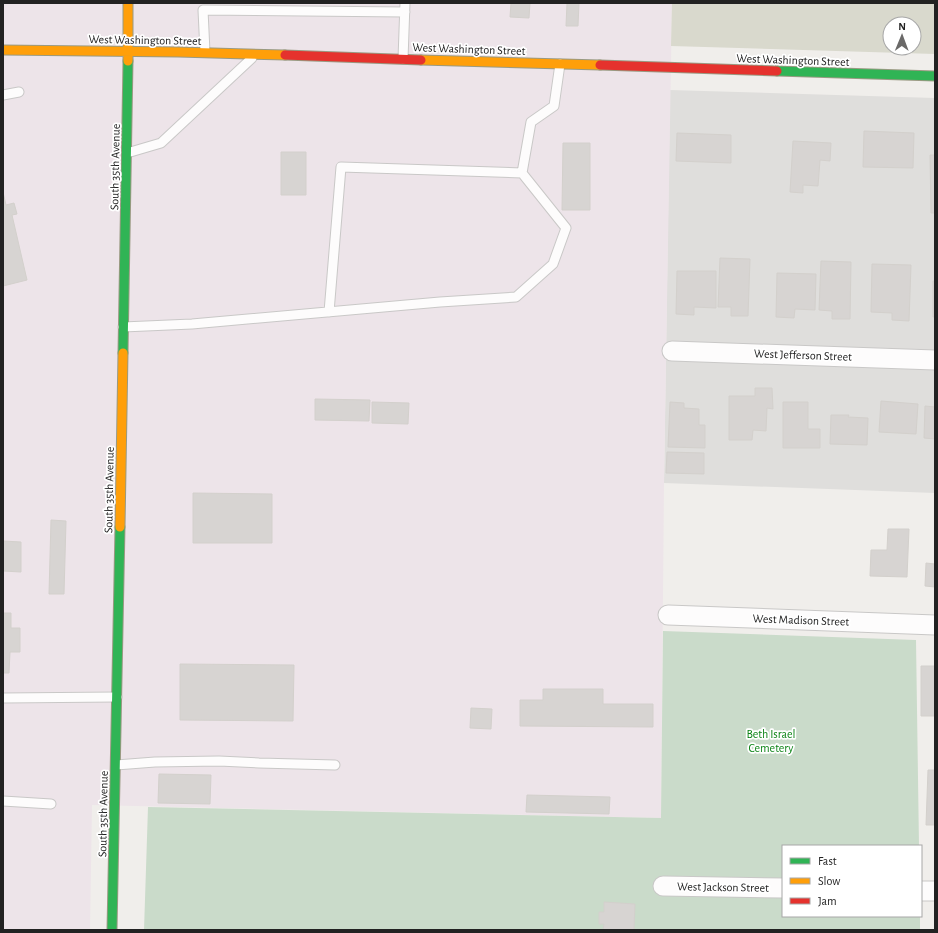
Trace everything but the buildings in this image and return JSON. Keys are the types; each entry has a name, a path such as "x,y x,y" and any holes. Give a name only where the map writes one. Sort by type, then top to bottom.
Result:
{"street":[{"name":"South 35th Avenue","path":"112,930 127,153 128,3"},
{"name":"West Washington Street","path":"3,50 205,52 935,76"},
{"name":"West Jefferson Street","path":"672,351 935,360"},
{"name":"West Madison Street","path":"668,615 935,625"},
{"name":"West Jackson Street","path":"663,886 782,888"},
{"path":"922,891 935,891"}],"lane":[{"path":"205,52 203,10 405,7 403,59"},
{"path":"127,153 161,143 257,54"},
{"path":"123,327 192,324 440,302 516,297 553,264 566,228 522,173 531,122 554,106 560,64"},
{"path":"3,95 18,92"},
{"path":"329,312 341,167 522,173"},
{"path":"3,698 117,697"},
{"path":"116,765 156,762 219,761 259,764 336,765"},
{"path":"3,801 51,804"}],"shaded area":[{"path":"3,3 672,3 664,483 661,818 92,805 90,930 3,930"},
{"path":"672,3 935,3 935,54 922,54 922,16 882,16 882,52 671,46"},
{"path":"670,90 935,98 935,493 664,483"}],"green space":[{"name":"Beth Israel Cemetery","path":"663,631 916,640 919,845 782,845 782,917 920,917 920,930 144,930 148,807 661,818"}],"traffic: fast":[{"path":"123,353 128,61"},
{"path":"777,71 935,76"},
{"path":"112,930 120,527"}],"traffic: slow":[{"path":"128,3 128,61"},
{"path":"3,50 285,55"},
{"path":"421,60 600,65"},
{"path":"120,527 123,353"}],"traffic: jam":[{"path":"285,55 421,60"},
{"path":"600,65 777,71"}]}
